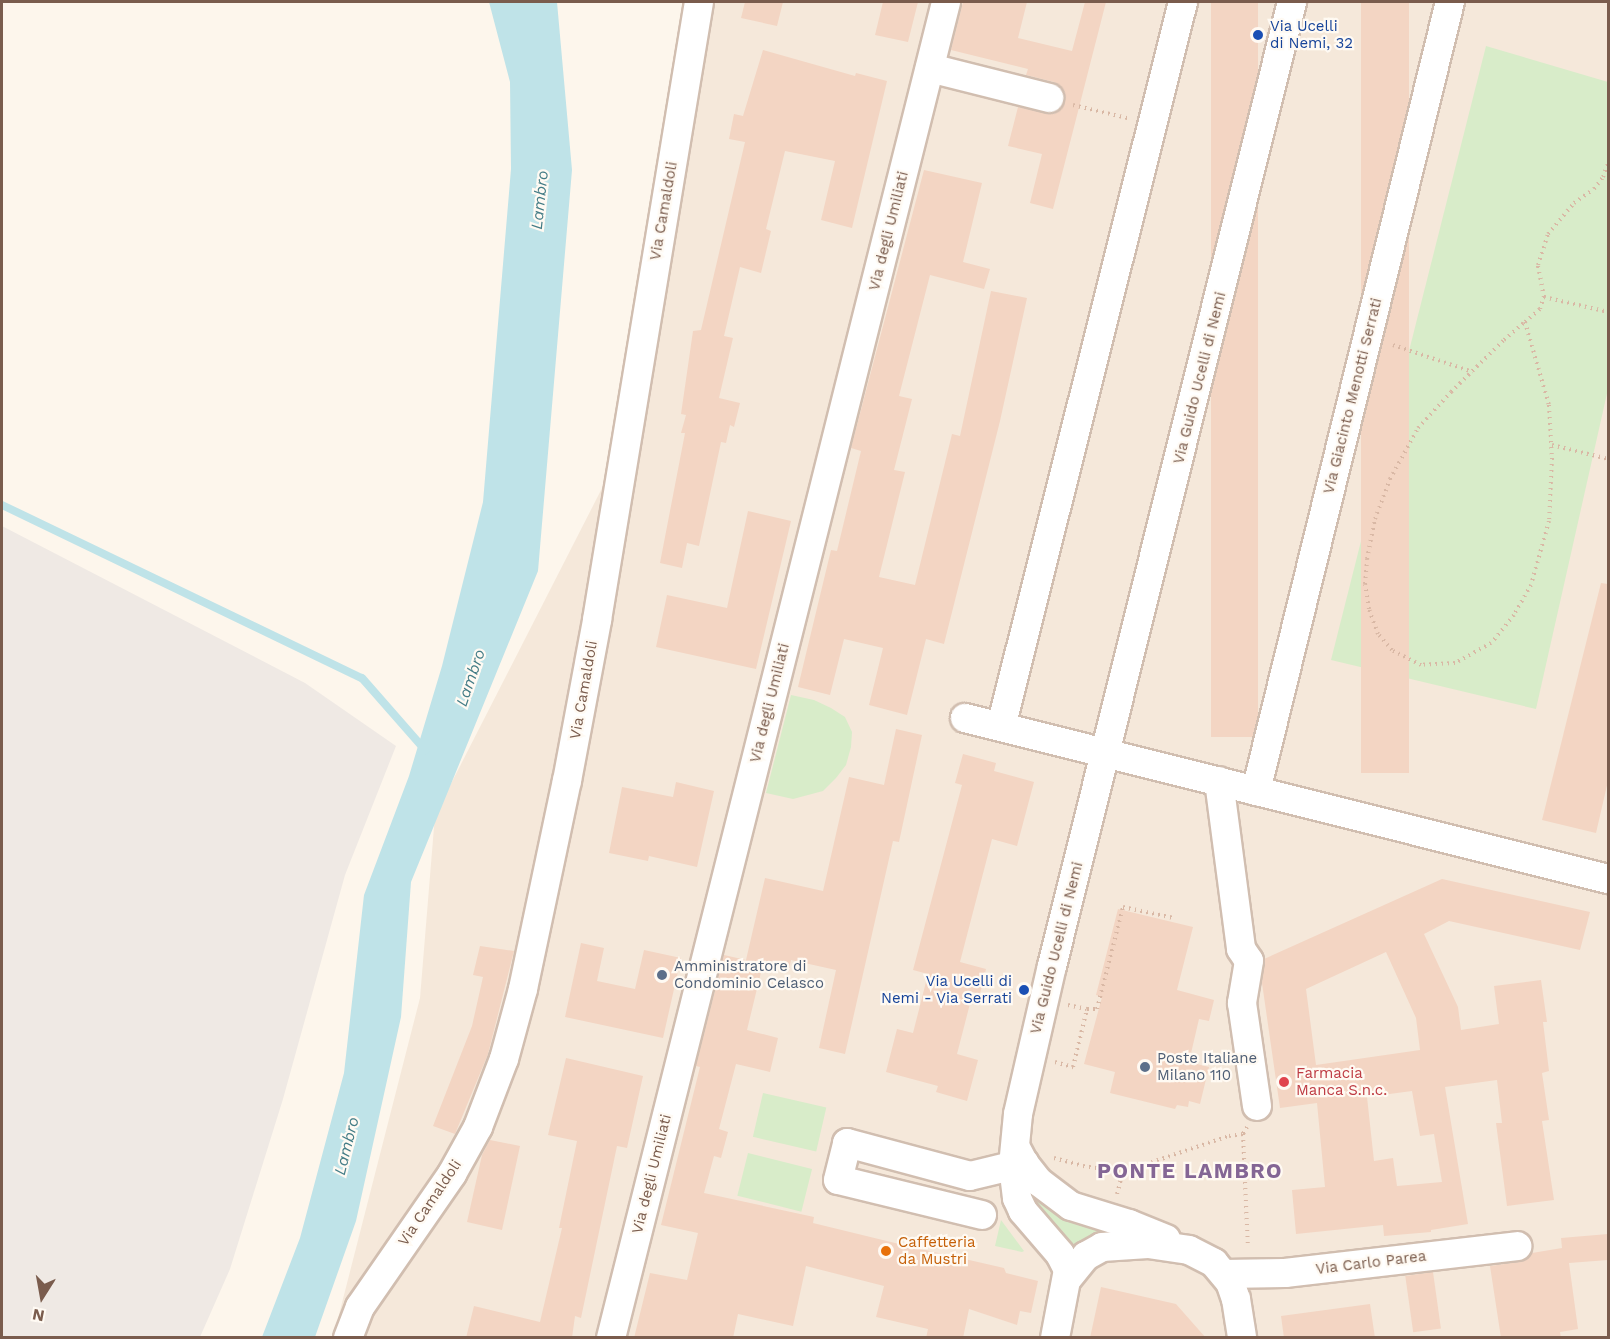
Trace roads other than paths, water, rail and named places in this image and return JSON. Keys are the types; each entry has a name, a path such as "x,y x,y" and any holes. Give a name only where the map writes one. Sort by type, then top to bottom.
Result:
{"street":[{"name":"Via Camaldoli","path":"348,1338 360,1307 452,1174 478,1127 504,1059 523,989 567,781 597,620 699,2"},
{"name":"Via degli Umiliati","path":"611,1338 946,2"},
{"path":"1001,727 1184,2"},
{"name":"Via Guido Ucelli di Nemi","path":"1068,1278 1064,1259 1020,1205 1024,1157 1022,1095 1052,966 1292,2"},
{"name":"Via Giacinto Menotti Serrati","path":"1256,791 1450,2"},
{"path":"930,68 1049,98"},
{"path":"965,718 1608,879"},
{"path":"1219,782 1241,949 1249,961 1242,1004 1257,1106"},
{"path":"970,1176 971,1213 838,1180 847,1143 970,1176 1024,1157 1039,1182 1071,1206 1129,1224 1208,1258 1224,1274 1235,1293 1242,1338"},
{"path":"1054,1338 1068,1278 1086,1256 1109,1245 1148,1244 1190,1250"},
{"name":"Via Carlo Parea","path":"1224,1274 1285,1273 1516,1246"}],"water":[{"name":"Lambro","path":"489,2 557,2 572,170 538,571 411,882 401,1017 356,1221 315,1337 262,1337 300,1238 344,1073 364,895 409,776 442,666 483,502 511,169 510,82"}],"waterway":[{"path":"2,505 362,678 425,750"}],"place":[{"name":"Via Ucelli di Nemi, 32","path":"1258,35"},
{"name":"Amministratore di Condominio Celasco","path":"662,975"},
{"name":"Via Ucelli di Nemi - Via Serrati","path":"1024,990"},
{"name":"Poste Italiane Milano 110","path":"1145,1067"},
{"name":"Farmacia Manca S.n.c.","path":"1284,1082"},
{"name":"Caffetteria da Mustri","path":"886,1251"}],"district":[{"name":"PONTE LAMBRO","path":"1190,1171"}]}
